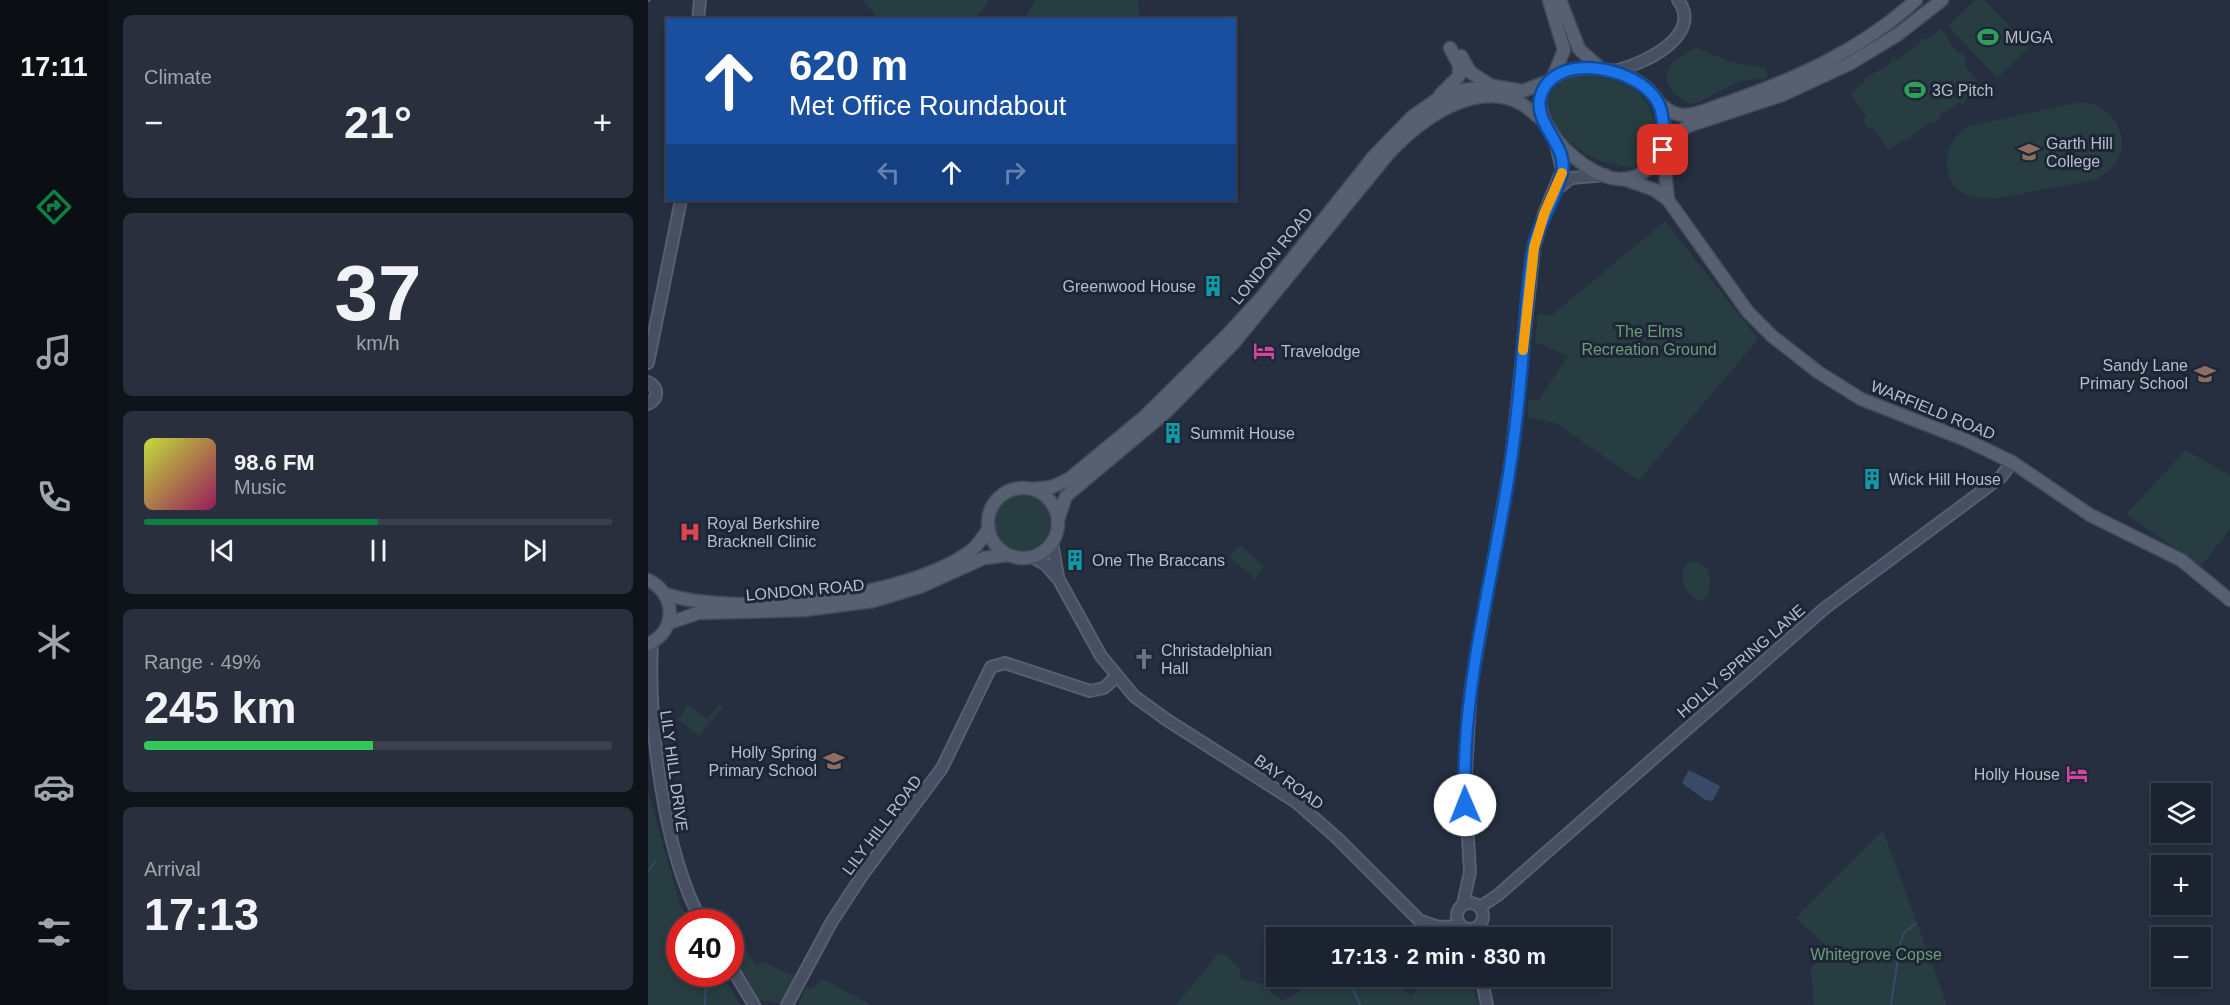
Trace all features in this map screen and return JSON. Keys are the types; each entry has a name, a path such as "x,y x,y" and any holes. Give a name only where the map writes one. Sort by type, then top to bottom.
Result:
{"main road":[{"path":"1549,0 1564,50 1540,100 1544,122 1572,154 1606,175 1624,179 1649,168 1676,134 1688,126 1782,95 1849,64 1897,35 1942,0"},
{"path":"1560,0 1579,49 1606,70 1636,81 1672,112 1688,115 1773,86 1818,67 1860,44 1916,0"},
{"path":"1432,102 1459,76 1459,65 1450,48 1460,54 1470,72 1493,86"},
{"path":"1551,79 1578,69 1606,70"},
{"name":"LONDON ROAD","path":"1032,489 1052,487 1069,479 1169,394 1262,297 1384,144 1403,124 1432,102 1458,91 1493,86 1523,91 1551,79"},
{"name":"LONDON ROAD","path":"1058,520 1066,496 1164,412 1233,345 1389,153 1412,131 1450,107 1485,98 1516,102 1544,122"},
{"path":"1658,102 1662,121 1663,150"},
{"name":"WARFIELD ROAD","path":"1663,150 1668,200"},
{"name":"WARFIELD ROAD","path":"1624,179 1655,190 1668,200 1748,312 1818,372 1861,399 1966,440 2012,462 2090,514 2181,560 2230,600"},
{"path":"1010,488 1032,489 1051,502 1058,520 1052,542 1043,552 1032,557 1008,555 993,541 988,528 990,511 999,495 1010,488"},
{"name":"LONDON ROAD","path":"665,594 692,602 709,603 803,600 861,594 892,586 958,558 975,548 988,528"},
{"name":"LONDON ROAD","path":"669,623 698,613 804,610 873,601 922,586 984,558 1008,555"},
{"path":"648,580 665,594 670,607 669,623 650,643"}],"street":[{"path":"699,18 700,0"},
{"path":"1606,70 1646,60 1679,35 1685,23 1681,4"},
{"path":"1481,927 1470,884 1465,788 1471,686 1511,460 1534,248 1544,214 1563,170 1554,136"},
{"path":"1555,192 1571,177 1606,175"},
{"path":"648,363 681,201"},
{"path":"648,382 655,387 657,393 655,400 648,404"},
{"name":"HOLLY SPRING LANE","path":"1477,905 1498,895 1825,608 2001,477 2012,462"},
{"name":"BAY ROAD","path":"1052,542 1059,580"},
{"name":"BAY ROAD","path":"1032,557 1045,564 1059,580 1101,656 1134,696 1167,720 1296,802 1336,837 1416,917 1432,925"},
{"name":"LILY HILL DRIVE","path":"650,643 648,688 656,772 666,826 685,889 695,909"},
{"name":"LILY HILL ROAD","path":"787,1005 831,923 863,874 942,768 967,722 991,667 998,663 1005,663 1090,691 1104,688 1116,677"},
{"path":"1432,925 1456,915 1463,904 1470,884"},
{"name":"HOLLY SPRING LANE","path":"1481,922 1498,895"},
{"path":"1463,904 1477,905"},
{"path":"1456,915 1464,927"},
{"path":"1473,927 1481,922"},
{"path":"1432,925 1443,927"},
{"path":"743,987 754,1005"},
{"path":"1483,987 1487,1005"}],"green space":[{"path":"863,0 989,0 977,18 877,18"},
{"path":"1036,0 1138,0 1140,18 1024,18"},
{"name":"MUGA","path":"1975,0 1985,0 2029,48 1997,78 1948,26"},
{"name":"3G Pitch","path":"1941,29 1958,53 1962,52 1967,60 1964,63 1981,87 1961,104 1959,102 1939,116 1940,119 1934,124 1931,121 1906,141 1904,139 1889,150 1872,127 1868,129 1862,120 1866,116 1850,93 1865,82 1864,79 1891,63 1890,60 1895,57 1897,60 1920,43 1919,41 1923,38 1925,40"},
{"path":"1697,48 1731,62 1766,68 1767,78 1740,81 1694,104 1685,102 1669,86 1667,72 1678,59"},
{"path":"1589,74 1632,88 1642,97 1651,112 1656,129 1654,146 1651,153 1633,168 1589,156 1575,146 1554,122 1549,109 1549,97 1555,87 1568,79"},
{"path":"2080,102 2096,106 2108,113 2117,124 2121,136 2121,149 2117,161 2108,172 2093,180 1994,198 1968,195 1958,189 1951,179 1947,164 1950,147 1956,137 1969,126"},
{"name":"The Elms Recreation Ground","path":"1665,221 1758,339 1639,480 1555,423 1528,417 1528,399 1538,401 1568,356 1535,342 1538,314 1552,315"},
{"path":"2186,450 2230,476 2230,529 2201,566 2126,514"},
{"path":"1021,493 1037,498 1045,506 1050,522 1045,538 1037,546 1021,551 1005,546 997,538 992,522 997,506 1005,498"},
{"path":"1240,545 1264,566 1255,579 1229,556"},
{"path":"1695,561 1705,566 1709,574 1708,595 1699,602 1686,589 1682,579 1687,563"},
{"path":"719,704 723,707 699,736 678,719 688,705 707,719"},
{"path":"648,791 683,909 666,909 666,987 730,987 740,1005 648,1005"},
{"name":"Whitegrove Copse","path":"1883,830 1947,1005 1814,1005 1811,968 1827,947 1796,918"},
{"path":"744,950 748,952 755,965 763,962 794,976 792,994 786,1004 758,1000 744,977"},
{"path":"1218,954 1225,954 1240,969 1240,978 1262,984 1282,1001 1306,987 1401,987 1411,996 1421,987 1473,987 1478,1005 1176,1005"},
{"path":"823,979 871,1005 798,1005 806,987 812,988"}],"water":[{"path":"1689,770 1720,786 1713,801 1705,800 1682,783"}],"waterway":[{"path":"648,871 656,861"},
{"path":"1891,1005 1900,944 1904,933 1915,924"},
{"path":"705,1005 706,987"},
{"path":"1352,987 1360,1005"}],"slow traffic":[{"path":"1523,350 1527,290 1534,248 1544,214 1562,173"}],"place":[{"name":"MUGA","path":"1988,37"},
{"name":"3G Pitch","path":"1915,90"},
{"name":"Garth Hill College","path":"2029,152"},
{"name":"Greenwood House","path":"1213,286"},
{"name":"Travelodge","path":"1264,351"},
{"name":"Sandy Lane Primary School","path":"2205,374"},
{"name":"Summit House","path":"1173,433"},
{"name":"Wick Hill House","path":"1872,479"},
{"name":"Royal Berkshire Bracknell Clinic","path":"690,532"},
{"name":"One The Braccans","path":"1075,560"},
{"name":"Christadelphian Hall","path":"1144,659"},
{"name":"Holly Spring Primary School","path":"834,761"},
{"name":"Holly House","path":"2077,774"}],"route":[{"path":"1465,805 1466,748 1471,686 1491,582 1518,413 1527,290 1537,237 1563,170 1554,136 1544,122 1540,108 1544,88 1553,77 1584,68 1600,69 1631,78 1650,92 1658,102 1661,110 1663,150"}]}
